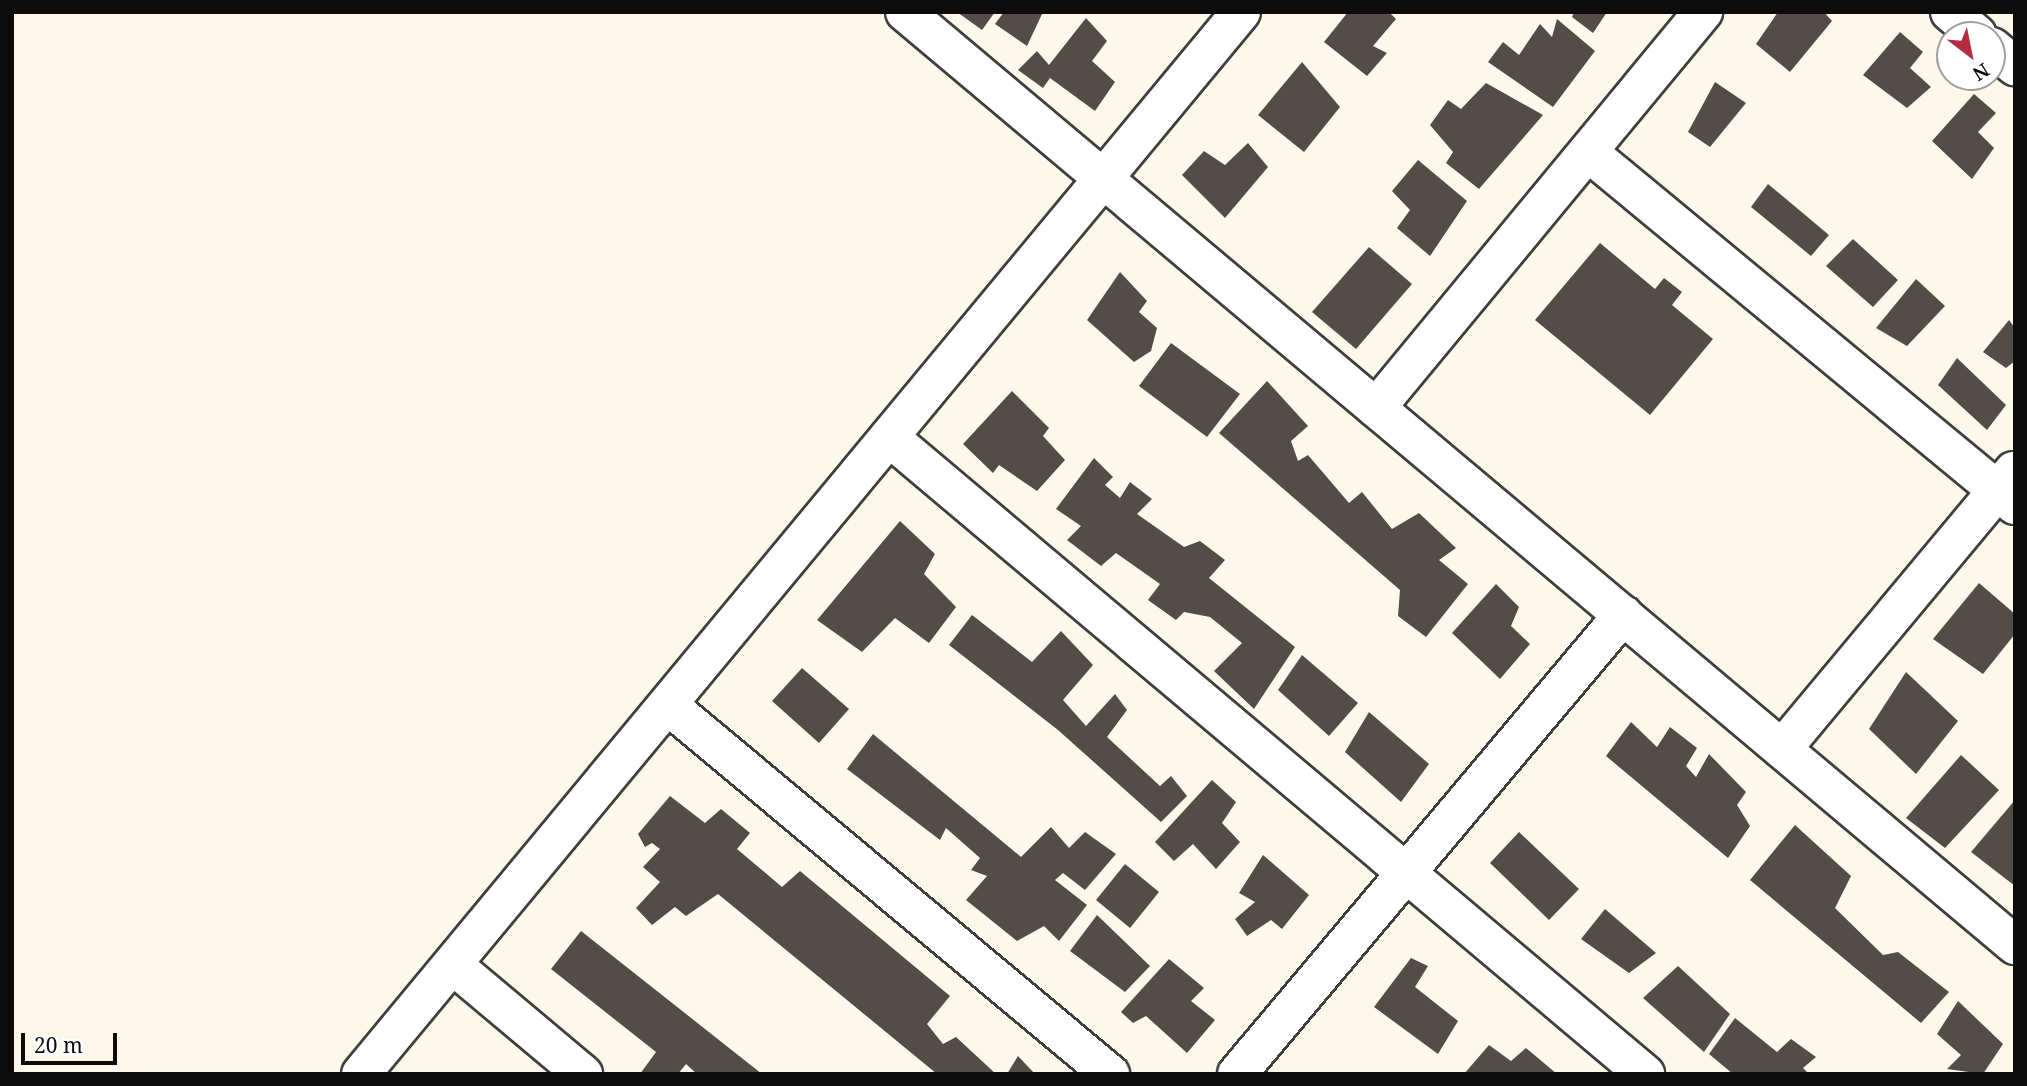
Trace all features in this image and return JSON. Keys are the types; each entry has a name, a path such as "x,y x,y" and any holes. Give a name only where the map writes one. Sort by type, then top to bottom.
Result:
{"street":[{"path":"905,12 2015,945"},
{"path":"361,1074 1241,12"},
{"path":"1376,408 1703,12"},
{"path":"1588,152 2009,489 1782,750"},
{"path":"889,438 1645,1074"},
{"path":"1237,1074 1623,615"},
{"path":"668,705 1110,1074"},
{"path":"453,965 583,1074"}],"building":[{"path":"957,12 995,12 982,30"},
{"path":"1004,12 1043,12 1027,46 995,24"},
{"path":"1348,12 1389,12 1396,19 1373,46 1387,53 1367,76 1324,42"},
{"path":"1574,12 1607,12 1593,33 1572,17"},
{"path":"1778,12 1824,12 1832,21 1790,72 1756,44"},
{"path":"1086,18 1107,41 1092,61 1115,82 1095,111 1050,78 1043,88 1018,70 1037,51 1049,65"},
{"path":"1557,19 1595,51 1553,107 1488,62 1503,42 1519,55 1540,24 1552,37"},
{"path":"1900,32 1923,52 1910,68 1931,87 1907,108 1863,75"},
{"path":"1302,62 1340,107 1304,152 1258,115"},
{"path":"1715,82 1746,103 1710,147 1688,132"},
{"path":"1486,83 1543,115 1479,189 1446,163 1453,152 1430,125 1448,100 1461,109"},
{"path":"1974,94 1996,113 1978,132 1994,148 1972,179 1932,141"},
{"path":"1248,143 1268,167 1225,218 1182,175 1204,151 1225,165"},
{"path":"1418,160 1467,201 1430,256 1397,228 1410,210 1392,191"},
{"path":"1768,184 1829,235 1811,256 1751,207"},
{"path":"1853,239 1898,280 1873,307 1826,266"},
{"path":"1600,243 1655,289 1664,278 1682,292 1672,305 1713,339 1650,415 1535,320"},
{"path":"1369,247 1412,284 1356,349 1312,312"},
{"path":"1120,272 1147,301 1139,312 1157,328 1151,351 1134,362 1087,320"},
{"path":"1916,279 1945,306 1907,346 1876,328"},
{"path":"2009,320 2015,328 2015,361 2006,368 1983,352"},
{"path":"1171,343 1240,394 1207,437 1139,386"},
{"path":"1957,358 2006,405 1987,430 1938,385"},
{"path":"1267,381 1308,426 1291,441 1298,461 1308,455 1349,503 1362,492 1392,529 1419,513 1456,548 1439,560 1468,584 1426,637 1398,616 1400,590 1219,433"},
{"path":"1012,391 1049,428 1043,436 1065,460 1037,491 999,465 993,473 963,444"},
{"path":"1094,458 1113,477 1105,485 1120,498 1130,482 1152,499 1137,514 1184,547 1200,541 1225,560 1209,578 1295,647 1254,709 1214,671 1242,643 1210,617 1184,612 1176,620 1148,600 1160,584 1116,553 1101,566 1067,540 1081,526 1056,509"},
{"path":"900,521 935,554 924,574 956,607 929,643 895,618 862,652 817,620"},
{"path":"1979,583 2015,614 2015,634 1983,674 1933,639"},
{"path":"1496,584 1519,607 1511,626 1530,644 1500,679 1452,633"},
{"path":"972,615 1032,662 1061,631 1093,665 1063,700 1086,726 1115,694 1127,710 1107,737 1160,786 1171,776 1187,796 1161,822 1058,730 949,645"},
{"path":"1302,655 1358,703 1329,736 1278,690"},
{"path":"802,668 849,709 819,743 772,701"},
{"path":"1906,672 1958,721 1916,774 1869,729"},
{"path":"1369,712 1429,764 1401,802 1345,752"},
{"path":"1631,722 1657,747 1670,727 1697,748 1686,766 1696,777 1709,754 1746,792 1737,805 1750,826 1728,858 1606,756"},
{"path":"873,734 1021,857 1051,827 1069,848 1085,832 1116,854 1085,890 1063,873 1055,880 1087,905 1059,941 1044,926 1017,941 966,900 987,876 971,870 980,858 946,828 940,840 847,769"},
{"path":"1961,755 1999,790 1945,848 1906,818"},
{"path":"1212,780 1236,802 1222,823 1240,842 1216,869 1193,844 1174,861 1155,842"},
{"path":"670,796 705,823 721,809 750,833 737,849 782,887 800,871 950,996 927,1024 943,1044 956,1037 996,1074 937,1074 718,894 686,916 675,907 652,925 636,908 660,882 643,867 660,849 652,843 645,847 638,834"},
{"path":"2015,800 2015,886 1971,852"},
{"path":"1795,825 1851,876 1835,908 1883,955 1898,952 1949,992 1921,1023 1750,880"},
{"path":"1519,832 1579,889 1549,920 1490,863"},
{"path":"1263,855 1309,895 1282,929 1271,920 1247,936 1235,919 1255,902 1239,893"},
{"path":"1125,864 1159,892 1130,928 1096,900"},
{"path":"1605,909 1656,953 1629,973 1581,939"},
{"path":"1097,915 1150,966 1125,992 1070,951"},
{"path":"581,931 762,1074 697,1074 686,1064 678,1074 640,1074 656,1052 551,969"},
{"path":"1411,958 1428,966 1415,987 1458,1021 1438,1054 1374,1007"},
{"path":"1169,959 1204,988 1191,1001 1215,1020 1187,1053 1146,1016 1133,1023 1121,1012"},
{"path":"1678,966 1730,1014 1704,1052 1643,998"},
{"path":"1958,1001 2003,1044 1983,1074 1947,1069 1961,1055 1937,1034"},
{"path":"1735,1018 1777,1052 1791,1039 1816,1057 1803,1068 1809,1074 1733,1074 1709,1054"},
{"path":"1489,1045 1511,1061 1526,1048 1557,1074 1464,1074"},
{"path":"1018,1056 1035,1074 1007,1074"}]}
